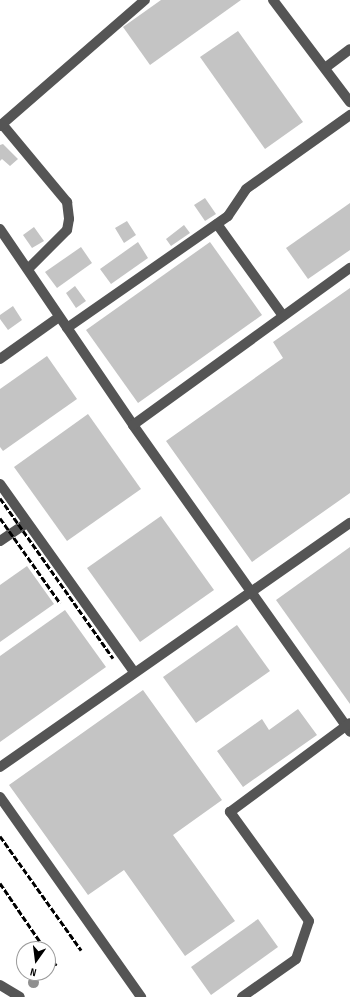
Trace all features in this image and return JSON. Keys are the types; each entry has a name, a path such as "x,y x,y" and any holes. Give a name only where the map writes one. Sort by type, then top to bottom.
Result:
{"lane":[{"path":"28,269 67,230 70,219 66,202 1,125 145,0"},
{"path":"273,0 350,102"},
{"path":"325,68 350,49"},
{"path":"67,328 228,216 246,189 350,115"},
{"path":"217,224 283,316"},
{"path":"0,229 133,425 348,727 230,812 309,921 296,959 242,997"},
{"path":"133,425 350,268"},
{"path":"0,359 59,317"},
{"path":"0,484 134,672"},
{"path":"0,541 27,523"},
{"path":"0,767 134,672 350,523"},
{"path":"0,797 141,997"},
{"path":"0,985 20,997"}],"building":[{"path":"161,0 241,0 150,65 123,27"},
{"path":"238,31 303,122 265,149 200,57"},
{"path":"3,144 18,159 10,166 2,159 0,161 0,145"},
{"path":"205,198 216,214 205,221 194,205"},
{"path":"350,203 350,250 308,279 286,248"},
{"path":"127,221 136,235 124,243 115,228"},
{"path":"184,225 190,233 171,246 166,239"},
{"path":"34,227 44,241 32,248 23,235"},
{"path":"138,242 148,258 111,284 100,269"},
{"path":"210,242 262,315 138,403 86,330"},
{"path":"81,247 92,263 57,288 45,272"},
{"path":"75,286 86,301 76,308 66,293"},
{"path":"350,288 350,493 252,562 166,441 283,358 273,342"},
{"path":"13,306 22,320 8,330 0,319 0,315"},
{"path":"47,356 77,399 3,451 0,447 0,389"},
{"path":"88,414 141,489 67,541 14,467"},
{"path":"161,516 214,590 140,642 87,568"},
{"path":"350,547 350,704 276,600"},
{"path":"27,566 54,604 0,642 0,585"},
{"path":"65,610 106,667 0,742 0,656"},
{"path":"237,625 270,671 196,723 163,677"},
{"path":"143,690 222,800 173,835 235,921 185,956 124,870 88,895 9,785"},
{"path":"298,709 317,735 243,787 217,751 262,719 269,730"},
{"path":"258,919 278,947 211,995 191,967"}],"railway":[{"path":"0,498 113,658"},
{"path":"0,518 60,603"},
{"path":"0,836 81,950"},
{"path":"0,883 40,941"}]}
